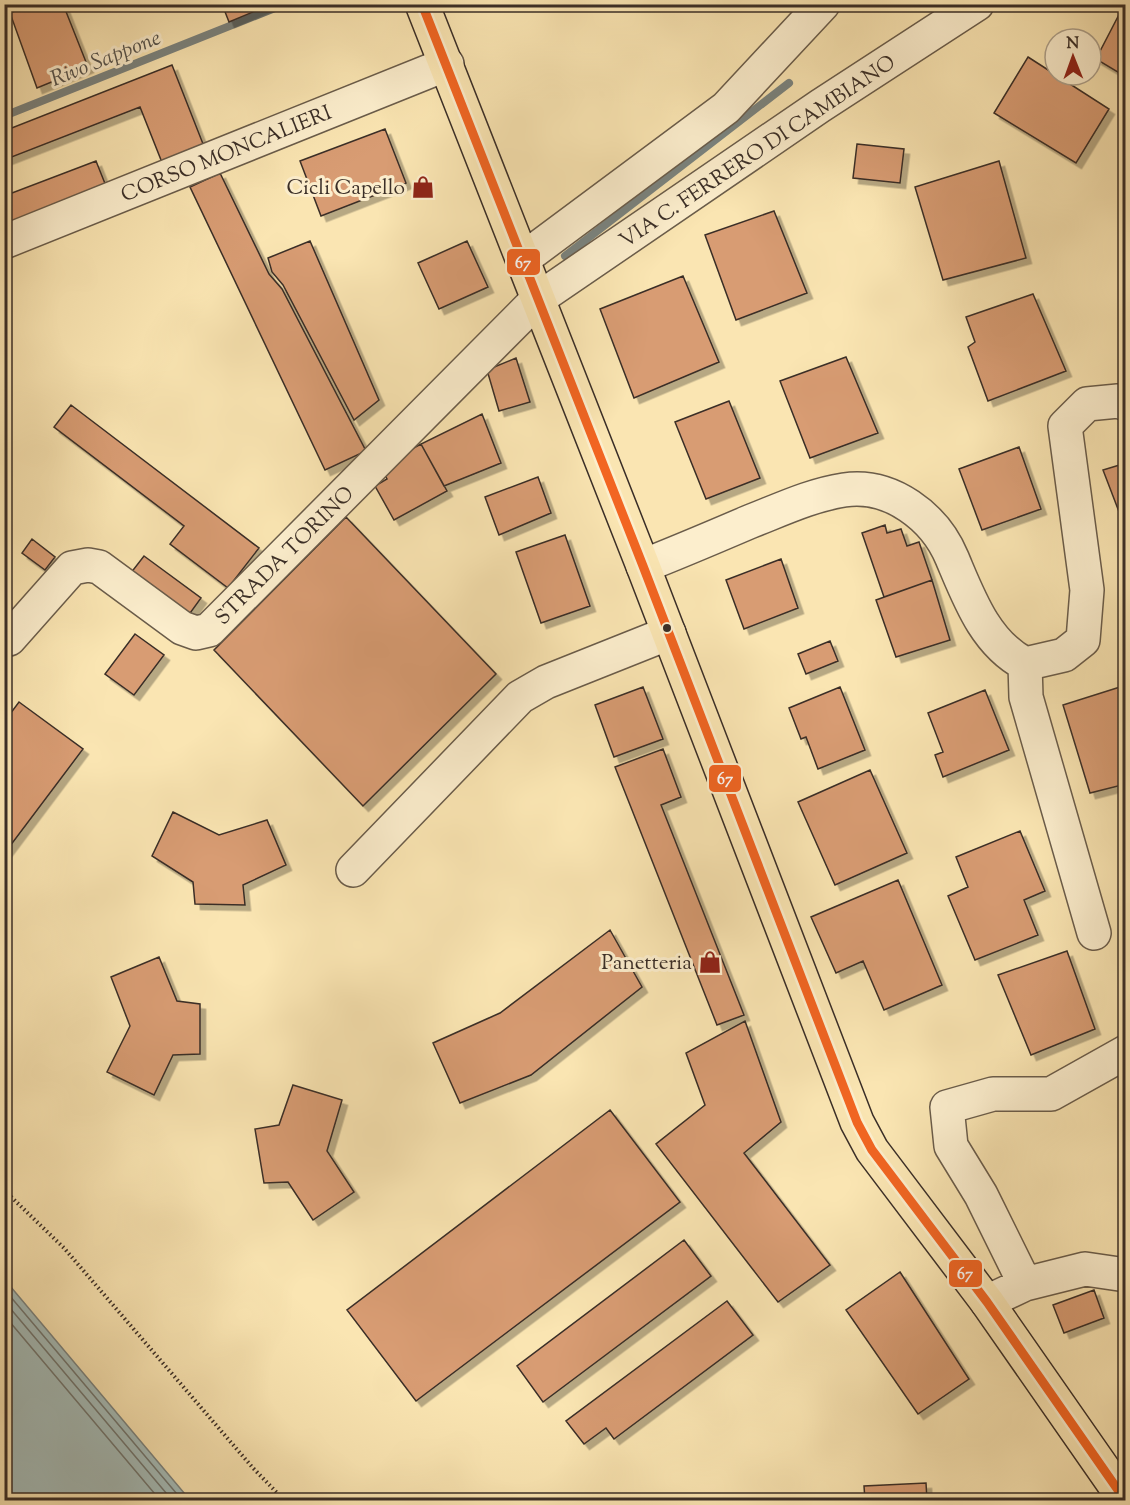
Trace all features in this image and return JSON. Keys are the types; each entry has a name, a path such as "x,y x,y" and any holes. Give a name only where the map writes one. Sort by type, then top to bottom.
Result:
{"main road":[{"path":"422,4 643,566 857,1122 872,1150 987,1302 1124,1496"}],"street":[{"path":"523,259 726,108 823,4"},
{"name":"VIA C. FERRERO DI CAMBIANO","path":"538,299 820,106 977,4"},
{"name":"CORSO MONCALIERI","path":"4,242 447,64"},
{"name":"STRADA TORINO","path":"9,639 72,567 88,565 99,567 182,628 196,633 209,630 538,299"},
{"path":"643,566 798,502 846,490 872,491 904,501 928,520 951,555 974,611 1008,655 1025,664 1064,655 1083,640 1088,590 1065,426 1087,404 1118,401 1125,404"},
{"path":"353,870 520,698 546,682 669,633"},
{"path":"1025,664 1026,697 1094,933"},
{"path":"1025,1284 981,1195 951,1146 947,1107 993,1094 1051,1094 1125,1052"},
{"path":"987,1302 1025,1284 1085,1269 1125,1275"}],"path":[{"path":"4,1181 6,1192 64,1248 253,1468 284,1500"}],"water":[{"path":"5,1280 190,1500 5,1500"}],"building":[{"path":"32,4 63,4 88,67 37,88 10,13"},
{"path":"222,4 272,4 229,22"},
{"path":"1124,5 1126,7 1126,77 1103,63 1103,46"},
{"path":"1028,57 1043,67 1043,87 1075,87 1109,109 1076,163 994,113"},
{"path":"172,65 207,154 165,170 140,107 4,160 4,131"},
{"path":"385,129 406,183 321,216 300,161"},
{"path":"857,144 904,149 900,183 853,178"},
{"path":"96,161 108,191 4,231 4,196"},
{"path":"999,161 1026,258 943,280 915,187"},
{"path":"220,173 269,274 282,289 366,451 325,470 190,187"},
{"path":"774,211 807,293 736,320 705,235"},
{"path":"310,241 379,400 354,420 283,285 272,272 268,258"},
{"path":"467,241 488,287 439,309 418,263"},
{"path":"683,276 719,362 634,398 600,309"},
{"path":"1033,294 1066,371 988,401 968,347 975,342 966,317"},
{"path":"846,357 878,433 810,458 780,381"},
{"path":"516,358 530,402 499,411 487,370"},
{"path":"729,401 760,478 706,499 675,422"},
{"path":"71,405 259,548 228,588 170,544 184,526 54,427"},
{"path":"482,414 501,463 444,486 421,444"},
{"path":"421,444 447,491 394,520 375,486 387,479 380,466"},
{"path":"1019,447 1041,509 982,530 959,469"},
{"path":"1126,463 1126,530 1103,470"},
{"path":"538,477 551,513 499,535 485,497"},
{"path":"346,517 496,674 363,806 214,650"},
{"path":"885,525 887,533 901,529 907,546 919,542 932,580 884,597 862,533"},
{"path":"565,535 590,606 541,623 516,552"},
{"path":"32,539 55,557 45,570 22,553"},
{"path":"144,556 201,598 188,616 130,574"},
{"path":"781,559 798,608 744,629 726,580"},
{"path":"932,580 950,640 896,657 876,600"},
{"path":"135,634 164,655 134,695 105,674"},
{"path":"830,641 838,661 806,674 798,654"},
{"path":"643,687 663,739 614,757 595,705"},
{"path":"840,687 865,750 818,769 806,737 801,739 789,708"},
{"path":"1120,687 1126,710 1126,784 1090,793 1063,705"},
{"path":"985,690 1009,750 943,777 935,755 943,752 928,713"},
{"path":"19,702 83,749 4,854 4,722"},
{"path":"663,749 681,797 661,805 744,1015 717,1025 615,767"},
{"path":"870,770 907,853 835,885 798,802"},
{"path":"173,812 219,835 267,820 286,865 243,885 245,905 195,904 193,882 152,856"},
{"path":"1020,831 1045,891 1024,900 1038,935 975,960 948,896 968,887 956,857"},
{"path":"898,880 942,985 884,1010 863,961 836,973 811,917"},
{"path":"610,930 642,987 531,1075 460,1103 433,1043 500,1013"},
{"path":"1067,951 1095,1029 1031,1055 998,975"},
{"path":"159,957 177,1001 200,1004 200,1054 173,1055 154,1095 107,1072 130,1026 111,977"},
{"path":"745,1021 781,1122 744,1153 830,1265 778,1302 656,1144 705,1105 686,1053"},
{"path":"293,1085 342,1100 327,1151 354,1192 313,1220 288,1182 264,1183 255,1129 279,1125"},
{"path":"610,1110 680,1202 416,1401 347,1310"},
{"path":"684,1240 711,1276 543,1402 517,1366"},
{"path":"900,1272 969,1379 918,1414 846,1310"},
{"path":"1094,1290 1104,1318 1064,1333 1053,1305"},
{"path":"727,1301 753,1335 614,1439 606,1428 584,1444 566,1421"},
{"path":"926,1483 927,1500 865,1500 864,1486"}],"waterway":[{"name":"Rivo Sappone","path":"4,116 285,4"},
{"path":"565,256 789,83"}],"transit line":[{"name":"67","path":"422,4 643,566 857,1122 872,1150 987,1302 1125,1500"}],"place":[{"name":"Cicli Capello","path":"423,187"},
{"name":"Panetteria","path":"710,962"}]}
